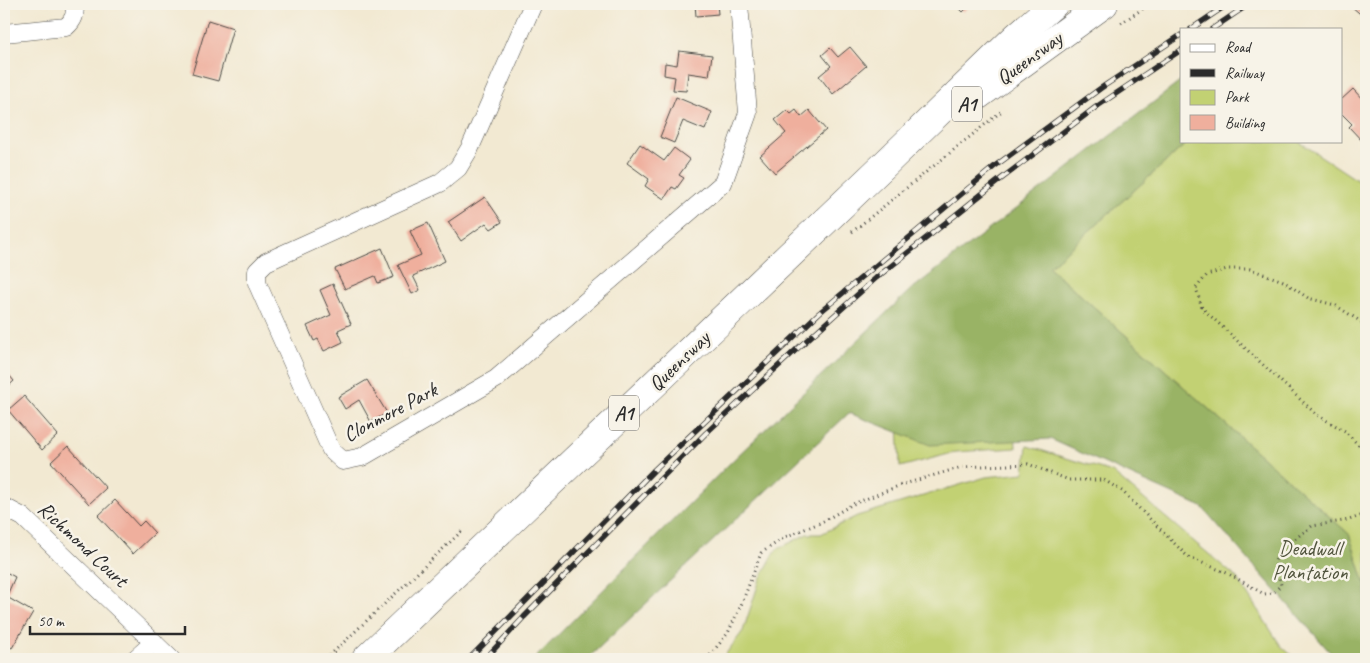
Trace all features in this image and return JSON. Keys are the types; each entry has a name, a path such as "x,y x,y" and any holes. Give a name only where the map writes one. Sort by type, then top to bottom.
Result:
{"highway":[{"name":"Queensway","path":"366,659 1017,36 1054,4"},
{"name":"Queensway","path":"882,167 1007,73 1111,15"}],"street":[{"path":"4,32 66,27 72,22 75,13 74,4"},
{"name":"Clonmore Park","path":"532,4 470,148 458,168 440,182 266,262 257,271 257,283 331,450 343,461 362,457 496,379 722,184 748,113 739,4"},
{"name":"Richmond Court","path":"4,507 23,518 171,659"},
{"path":"134,659 154,642"}],"path":[{"path":"1111,15 1150,4"},
{"path":"847,237 1007,106"},
{"path":"1366,325 1335,306 1308,298 1283,281 1250,269 1227,269 1207,275 1196,288 1202,308 1317,415 1345,431 1366,453"},
{"path":"708,659 728,633 761,554 785,537 822,522 853,504 901,485 962,467 1028,464 1069,480 1104,480 1122,491 1188,557 1227,573 1264,594 1273,592 1281,585 1275,561 1280,550 1312,526 1350,520 1366,514"}],"green space":[{"name":"Deadwall Plantation","path":"1180,82 1180,142 1188,142 1049,267 1349,534 1366,587 1366,659 1336,659 1202,507 1050,439 930,445 849,413 587,659 534,659 727,466 908,292"},
{"path":"1188,142 1300,142 1366,186 1366,587 1349,534 1049,267"},
{"path":"1014,414 1016,448 956,452 900,467 898,423"},
{"path":"1027,446 1112,472 1237,578 1281,646 1296,659 722,659 743,631 760,579 776,550 807,534 821,534 857,516 986,477 1024,473"}],"building":[{"path":"695,4 717,4 718,14 696,16"},
{"path":"955,4 971,4 963,12"},
{"path":"1353,4 1366,4 1366,19 1351,6"},
{"path":"208,20 233,28 218,81 192,74"},
{"path":"850,47 866,66 833,94 819,76 831,66 822,55 830,48 838,57"},
{"path":"679,51 712,55 709,76 688,73 686,91 673,90 675,77 664,75 665,63 677,65"},
{"path":"1353,89 1366,103 1366,139 1363,142 1349,127 1352,124 1342,114 1342,99"},
{"path":"676,97 712,112 705,130 683,121 674,143 660,137"},
{"path":"787,110 791,114 796,110 801,117 809,110 826,130 775,173 760,156 786,133 775,120"},
{"path":"640,144 664,161 674,148 690,160 679,175 684,178 676,189 672,187 664,199 645,186 649,179 627,163"},
{"path":"485,197 502,222 491,229 486,223 461,241 448,222"},
{"path":"428,223 445,261 413,276 420,290 412,294 398,265 421,255 410,231"},
{"path":"382,248 394,277 378,283 375,276 345,289 335,269"},
{"path":"333,284 351,324 338,330 343,342 324,351 318,339 314,341 307,326 331,315 320,290"},
{"path":"4,369 14,381 4,390"},
{"path":"367,380 387,413 371,422 359,400 345,409 338,397"},
{"path":"24,396 58,435 42,450 8,410"},
{"path":"68,446 106,488 89,504 51,462"},
{"path":"115,500 139,526 144,521 155,533 133,554 98,516"},
{"path":"4,571 15,577 8,593 4,591"},
{"path":"5,596 33,612 12,648 4,644"}],"railway":[{"path":"1192,28 1228,4"},
{"path":"1213,28 1249,4"},
{"path":"469,659 655,469 819,313 995,166 1101,88 1180,36"},
{"path":"485,659 706,433 876,278 997,182 1096,107 1180,51"}]}
